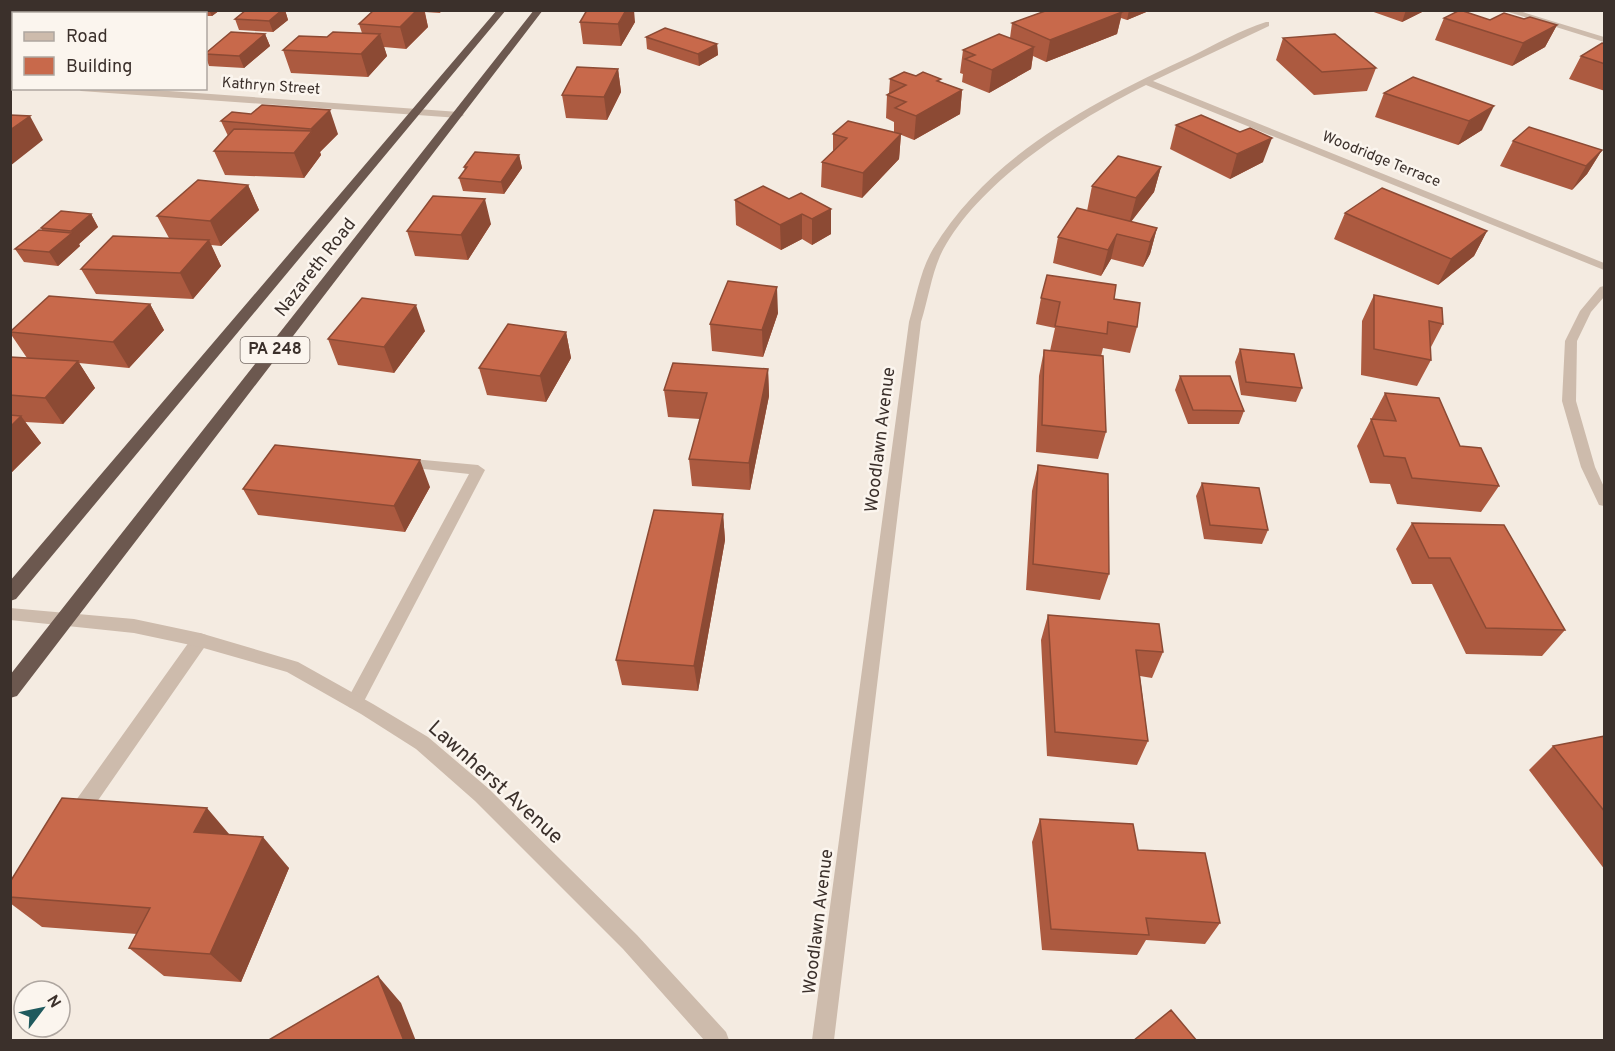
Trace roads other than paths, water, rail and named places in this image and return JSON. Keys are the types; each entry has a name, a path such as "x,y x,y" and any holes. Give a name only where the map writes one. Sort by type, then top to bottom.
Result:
{"highway":[{"name":"Nazareth Road","path":"10,594 502,10"},
{"name":"Nazareth Road","path":"10,690 539,10"}],"street":[{"path":"1506,10 1605,40"},
{"name":"Woodlawn Avenue","path":"823,1041 915,322 937,250 966,208 1038,144 1110,100 1266,24"},
{"name":"Woodridge Terrace","path":"1147,82 1605,267"},
{"name":"Kathryn Street","path":"109,90 459,115"},
{"path":"1605,290 1586,311 1571,341 1569,401 1588,467 1605,501"},
{"path":"355,702 478,470 384,462"},
{"name":"Lawnherst Avenue","path":"10,614 134,626 200,640 292,667 355,702 422,743 482,795 630,942 718,1041"},
{"path":"66,831 200,640"}]}
